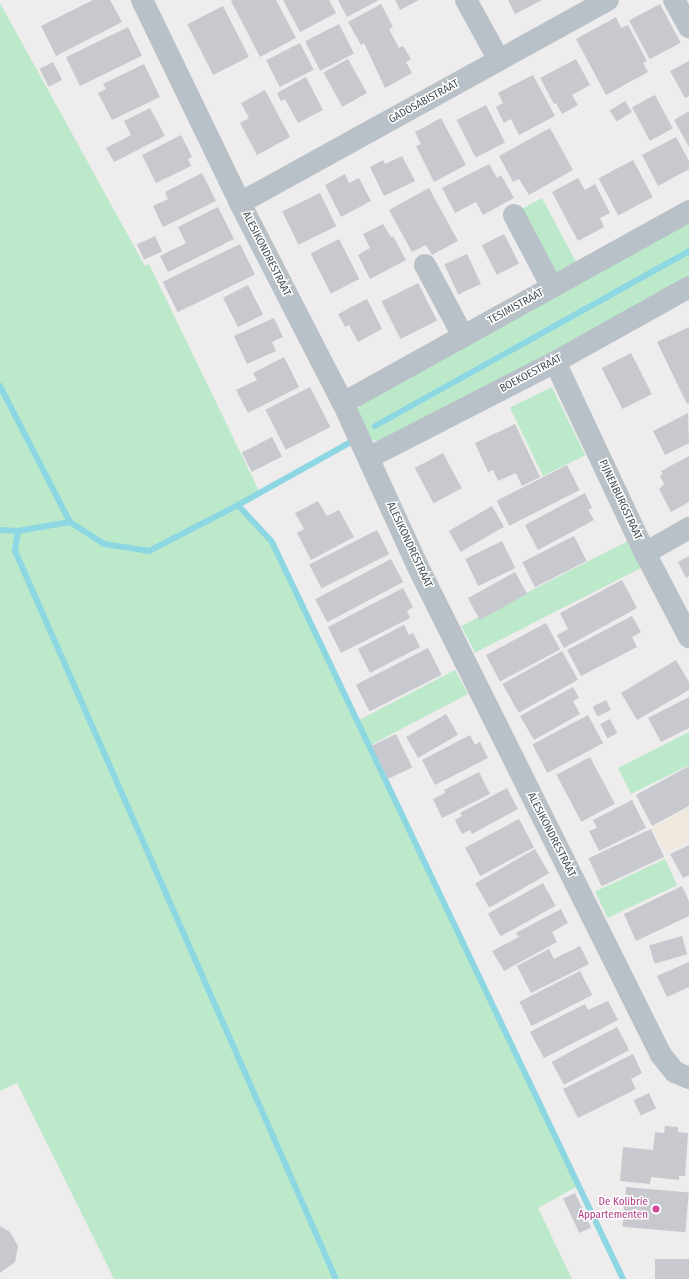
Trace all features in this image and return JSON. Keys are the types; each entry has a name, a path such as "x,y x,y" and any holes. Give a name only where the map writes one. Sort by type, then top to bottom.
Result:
{"street":[{"name":"ALESIKONDRESTRAAT","path":"142,0 240,203 370,458 417,565 661,1055 675,1072 689,1078"},
{"path":"466,0 499,60"},
{"name":"GADOSABISTRAAT","path":"240,203 608,0"},
{"path":"674,0 689,27"},
{"name":"TESIMISTRAAT","path":"343,403 689,211"},
{"path":"514,215 552,287"},
{"path":"425,265 463,336"},
{"name":"BOEKOESTRAAT","path":"370,458 555,362 689,286"},
{"name":"PIJNENBURGSTRAAT","path":"555,362 645,553 689,637"},
{"path":"645,553 689,528"}],"green space":[{"path":"0,3 145,266 149,264 260,493 238,506 272,542 357,721 455,670 468,694 369,746 578,1186 538,1208 572,1279 114,1279 17,1083 0,1091"},
{"path":"542,198 578,265 556,277 520,210"},
{"path":"689,218 689,279 381,443 371,439 357,410 365,400"},
{"path":"552,387 585,455 543,476 510,408"},
{"path":"628,541 642,568 475,653 461,626"},
{"path":"689,732 689,765 631,794 618,768"},
{"path":"665,859 677,885 607,918 595,892"}],"sand":[{"path":"689,808 689,841 666,853 652,828"}],"building":[{"path":"93,0 110,0 122,22 56,56 41,26"},
{"path":"276,0 296,38 260,57 231,1"},
{"path":"283,0 329,0 336,13 300,32"},
{"path":"338,0 379,0 347,17"},
{"path":"395,0 419,0 400,10"},
{"path":"508,0 542,0 515,14"},
{"path":"381,4 393,27 389,29 399,48 403,46 411,59 406,62 412,73 385,88 364,43 361,45 348,22"},
{"path":"660,4 681,43 650,59 629,20"},
{"path":"223,6 249,57 213,75 187,24"},
{"path":"616,17 621,28 628,25 647,61 643,63 648,72 606,95 576,39"},
{"path":"339,24 354,53 320,71 305,41"},
{"path":"128,27 142,56 80,86 66,57"},
{"path":"300,43 314,70 280,87 266,60"},
{"path":"348,59 367,93 342,107 324,73"},
{"path":"576,59 590,85 572,95 578,105 562,114 556,103 554,104 540,78"},
{"path":"689,61 689,96 685,98 670,71"},
{"path":"53,62 62,80 49,87 40,69"},
{"path":"144,64 160,97 112,120 98,93 106,89 103,84"},
{"path":"533,75 555,116 519,135 511,119 504,123 496,107 503,103 498,93"},
{"path":"306,77 323,110 298,123 285,99 281,101 277,93"},
{"path":"265,90 290,137 257,155 240,123 249,118 241,103"},
{"path":"655,95 673,129 650,141 632,107"},
{"path":"625,101 632,112 617,122 610,111"},
{"path":"486,105 505,142 476,157 457,120"},
{"path":"150,108 165,136 114,162 106,148 131,135 124,121"},
{"path":"689,111 689,147 674,120"},
{"path":"441,118 466,165 434,182 416,146 421,144 415,132"},
{"path":"550,128 573,170 529,195 519,179 513,182 499,156"},
{"path":"181,135 192,157 188,159 191,166 156,183 142,155"},
{"path":"676,137 689,161 689,169 658,186 642,155"},
{"path":"402,156 415,181 384,196 370,167 383,160 385,164"},
{"path":"633,160 653,197 618,215 599,178"},
{"path":"489,164 497,178 501,175 514,198 483,215 476,202 455,213 442,188"},
{"path":"202,173 216,201 163,227 153,206 168,199 165,192"},
{"path":"345,174 349,183 359,178 371,201 341,217 325,185"},
{"path":"578,178 585,190 595,184 610,213 600,218 604,227 578,241 552,192"},
{"path":"429,188 458,241 432,255 426,245 412,252 389,210"},
{"path":"320,193 336,226 298,245 282,211"},
{"path":"218,207 234,239 168,272 160,256 186,243 178,227"},
{"path":"383,224 391,237 393,236 406,260 370,279 358,255 370,248 363,234"},
{"path":"504,234 519,263 497,275 482,245"},
{"path":"155,236 162,251 144,260 137,244"},
{"path":"339,239 359,279 331,294 310,254"},
{"path":"240,244 255,275 178,312 163,282"},
{"path":"467,254 481,284 458,294 444,265"},
{"path":"418,283 437,320 401,339 381,302"},
{"path":"248,285 263,314 238,327 223,298"},
{"path":"367,299 382,329 358,342 349,325 345,327 338,314"},
{"path":"274,318 283,337 272,342 276,351 247,364 234,336"},
{"path":"689,327 689,403 687,404 657,342"},
{"path":"631,353 652,394 622,409 602,368"},
{"path":"284,357 299,387 248,413 236,390 257,380 253,373"},
{"path":"310,387 330,427 286,450 265,410"},
{"path":"688,413 689,443 665,455 653,431"},
{"path":"515,424 540,477 522,486 516,473 498,481 493,470 488,472 475,443"},
{"path":"272,437 282,457 252,472 242,452"},
{"path":"443,453 462,488 434,503 415,468"},
{"path":"689,456 689,502 671,512 659,489 664,484 660,476 663,474 661,471"},
{"path":"567,465 580,490 509,526 497,501"},
{"path":"585,493 592,508 588,510 594,520 538,550 525,525"},
{"path":"318,501 327,516 339,510 354,537 311,560 297,533 304,529 295,513"},
{"path":"492,506 504,527 461,552 449,531"},
{"path":"377,530 389,554 322,589 309,565"},
{"path":"574,536 587,561 535,587 522,562"},
{"path":"502,541 515,568 478,586 465,559"},
{"path":"689,556 689,576 686,578 678,562"},
{"path":"391,559 403,582 327,622 315,599"},
{"path":"515,572 527,594 480,620 468,598"},
{"path":"622,580 637,608 564,648 557,635 568,629 560,613"},
{"path":"403,588 413,607 407,611 410,618 341,653 328,627"},
{"path":"632,616 641,632 632,637 637,647 581,676 567,650"},
{"path":"546,623 560,649 500,681 486,655"},
{"path":"404,625 409,635 413,633 420,647 370,673 358,649"},
{"path":"428,648 442,675 369,712 356,685"},
{"path":"562,651 578,680 519,713 503,684"},
{"path":"676,660 689,682 689,690 637,720 621,693"},
{"path":"573,687 579,698 573,701 580,714 534,740 520,716"},
{"path":"689,697 689,728 661,742 648,718"},
{"path":"606,700 611,710 598,717 593,707"},
{"path":"446,714 458,735 418,758 406,737"},
{"path":"588,715 603,743 547,773 532,745"},
{"path":"610,719 617,733 607,738 600,724"},
{"path":"396,734 412,767 388,779 372,746"},
{"path":"470,735 475,745 480,742 488,758 435,785 422,760"},
{"path":"590,757 615,804 581,822 556,775"},
{"path":"689,766 689,806 652,826 636,795"},
{"path":"479,772 490,794 442,818 433,799 445,793 444,790"},
{"path":"507,788 518,809 472,834 470,830 462,834 455,820 462,816 460,813"},
{"path":"632,800 646,828 599,851 589,831 597,828 593,820"},
{"path":"519,819 534,847 480,876 465,848"},
{"path":"651,829 664,857 602,886 588,858"},
{"path":"689,845 689,875 683,878 670,854"},
{"path":"535,849 549,873 489,908 475,884"},
{"path":"543,883 556,906 501,936 488,914"},
{"path":"682,886 689,901 689,916 636,941 624,914"},
{"path":"561,909 568,923 552,932 557,942 504,971 492,951 519,937 516,933"},
{"path":"682,936 687,954 655,964 649,945"},
{"path":"580,946 589,964 531,993 517,966 549,949 554,959"},
{"path":"689,962 689,987 667,997 657,976"},
{"path":"580,971 592,995 532,1026 519,1002"},
{"path":"608,1001 618,1020 544,1058 530,1032 585,1004 588,1010"},
{"path":"617,1027 629,1050 564,1085 552,1062"},
{"path":"633,1054 642,1073 631,1079 636,1089 578,1118 563,1089"},
{"path":"649,1093 656,1108 641,1116 634,1100"},
{"path":"665,1126 678,1127 678,1132 688,1133 685,1176 679,1176 679,1180 651,1177 650,1184 620,1181 623,1147 653,1150 655,1132 664,1133"},
{"name":"De Kolibrie Appartementen","path":"626,1187 689,1192 685,1232 623,1227"},
{"path":"575,1193 591,1227 579,1233 563,1198"},
{"path":"0,1226 10,1232 18,1246 15,1262 0,1273"},
{"path":"655,1259 689,1259 689,1279 655,1279"}],"waterway":[{"path":"375,426 689,251"},
{"path":"0,386 70,522 104,544 149,551 238,505 349,443"},
{"path":"238,505 272,542 623,1279"},
{"path":"70,522 18,531 15,551 336,1279"},
{"path":"0,530 18,531"}],"place":[{"name":"De Kolibrie Appartementen","path":"656,1209"}]}
